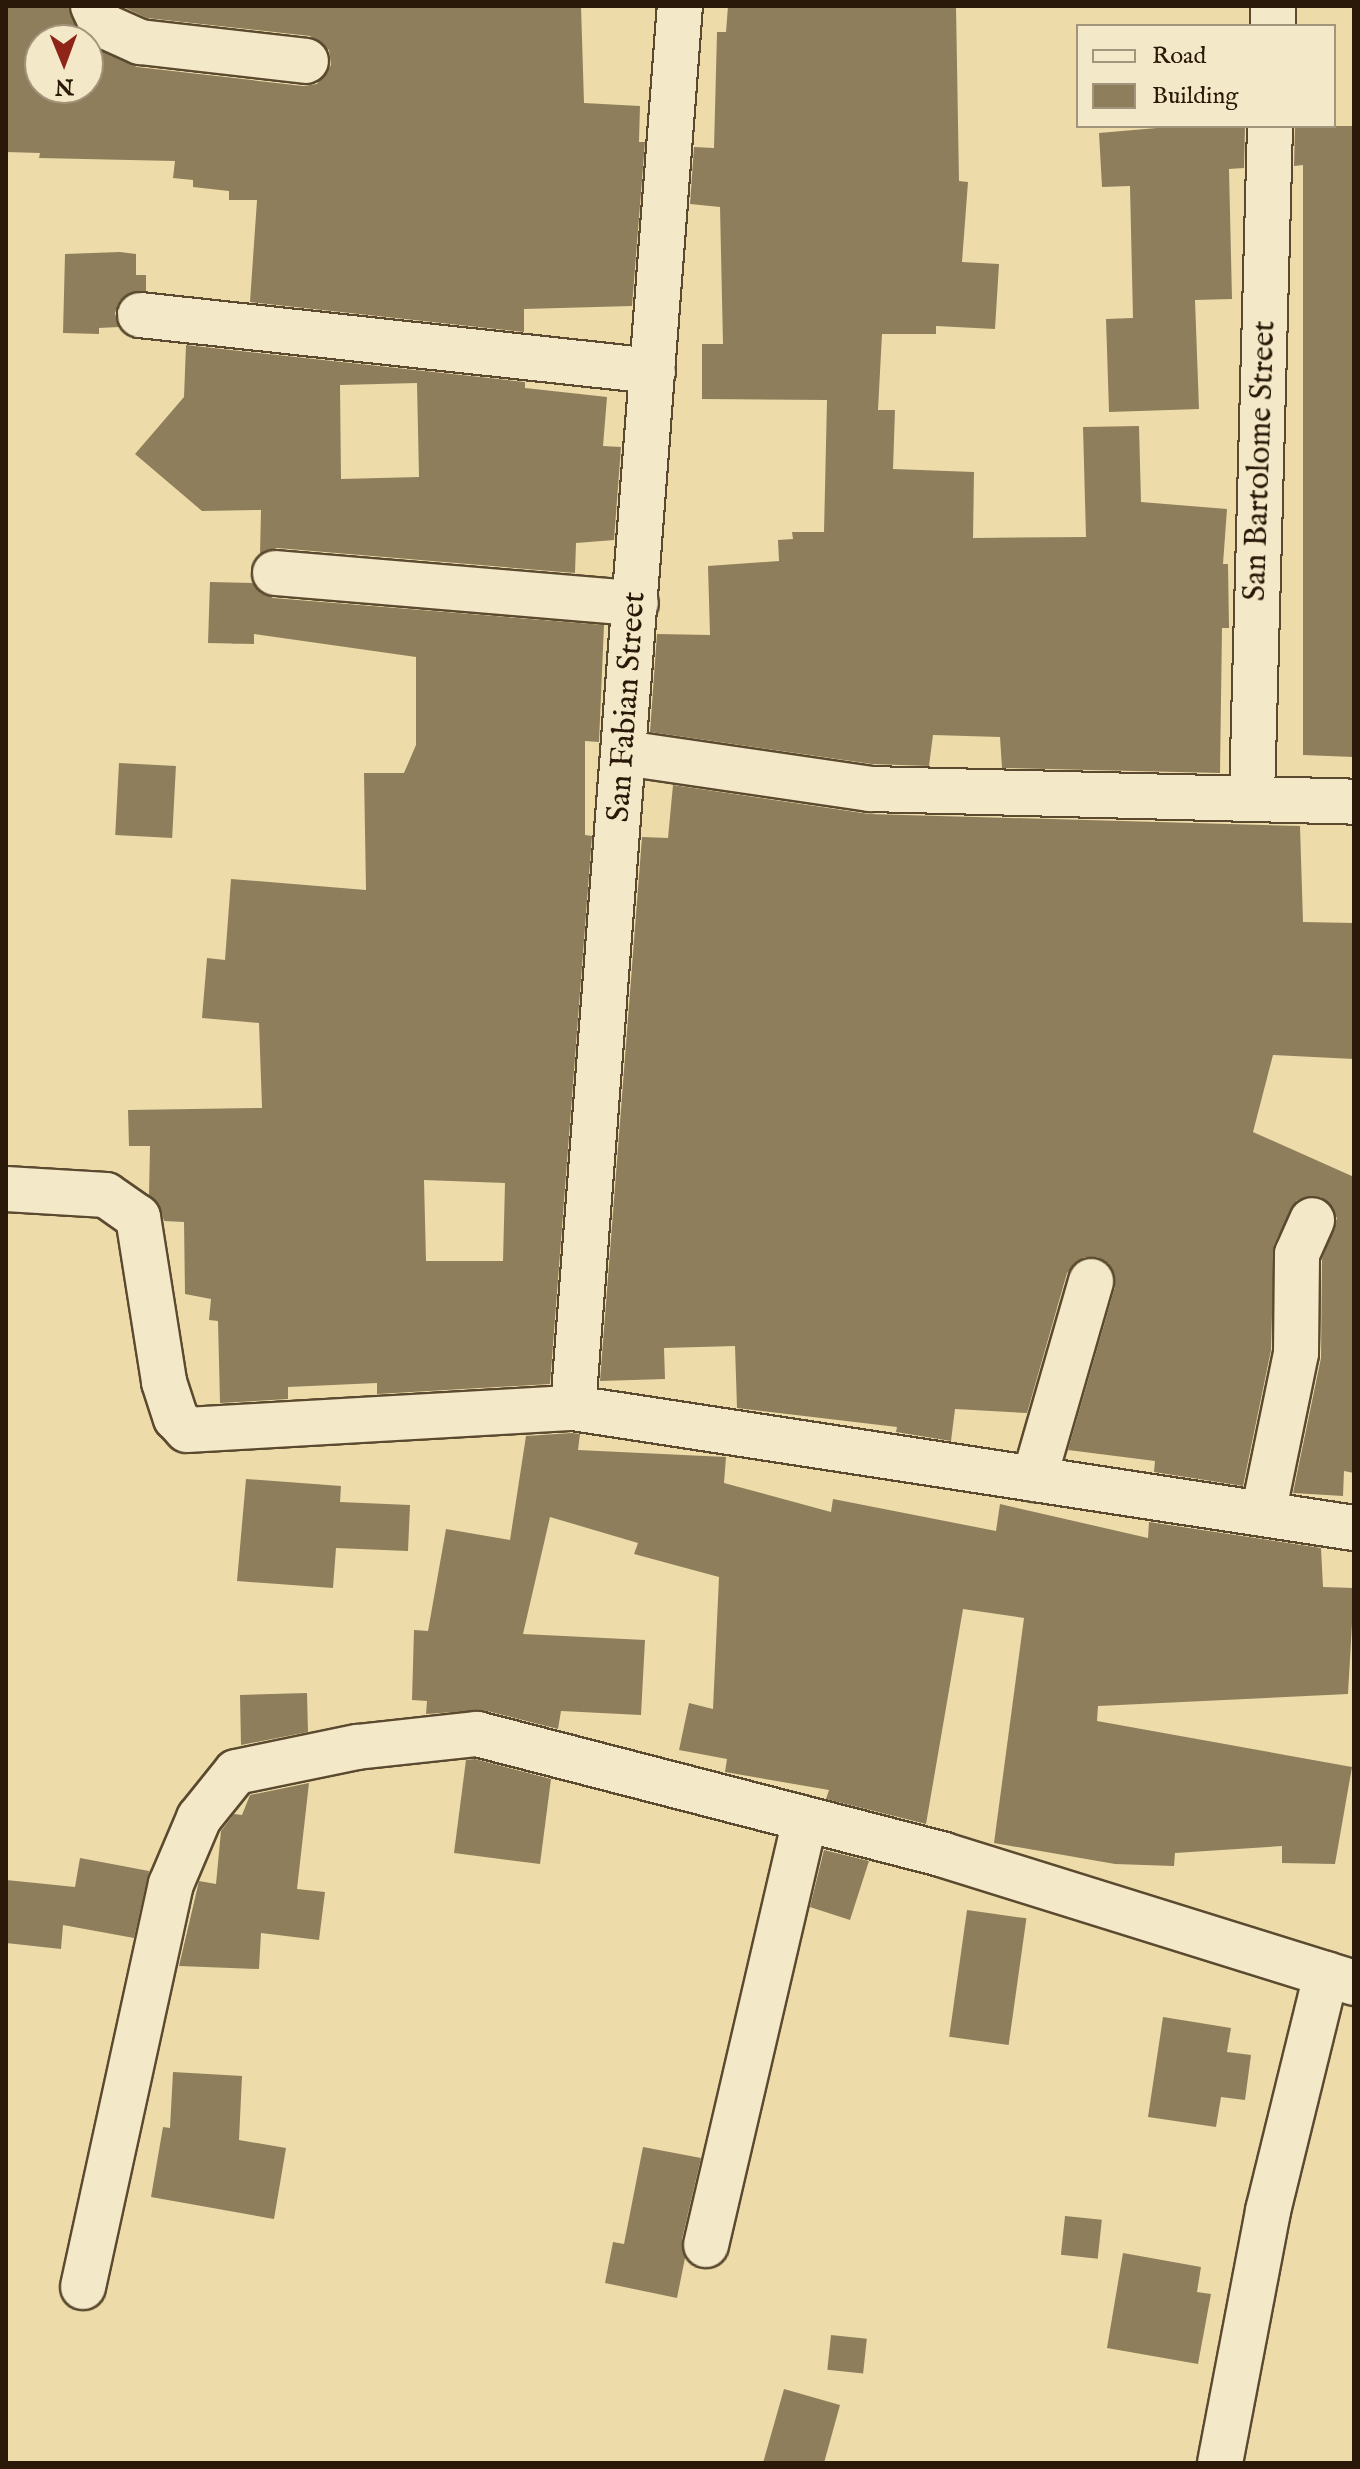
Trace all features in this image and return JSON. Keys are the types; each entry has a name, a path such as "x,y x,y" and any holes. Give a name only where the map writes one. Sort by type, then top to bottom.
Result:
{"street":[{"path":"93,6 102,25 140,42 306,61"},
{"name":"San Fabian Street","path":"573,1408 680,6"},
{"name":"San Bartolome Street","path":"1252,796 1270,128"},
{"path":"140,315 653,371"},
{"path":"275,573 636,603"},
{"path":"624,753 870,789 1252,796 1354,802"},
{"path":"6,1189 106,1195 138,1217 164,1382 176,1418 187,1430 573,1408 1354,1528"},
{"path":"1263,1514 1296,1353 1297,1254 1312,1220"},
{"path":"1034,1479 1091,1281"},
{"path":"83,2287 171,1884 199,1818 236,1772 357,1747 477,1734 944,1855 1340,1979 1268,2211 1220,2463"},
{"path":"706,2245 805,1819"}],"building":[{"path":"6,6 68,6 76,24 24,24 24,104 104,104 104,52 137,67 303,86 317,84 331,65 329,50 310,36 147,18 121,6 581,6 584,103 640,106 639,142 645,142 632,306 524,309 524,332 250,302 257,200 229,200 229,191 193,187 193,180 173,178 175,161 39,158 40,153 6,152"},
{"path":"728,6 956,6 959,181 968,182 962,262 999,264 995,329 936,326 936,334 882,334 878,410 895,410 893,469 974,472 973,538 1086,537 1083,427 1139,426 1141,502 1227,509 1223,564 1228,564 1229,628 1222,628 1220,773 1002,768 1000,737 933,735 929,766 872,764 650,732 657,634 710,635 708,566 779,561 778,540 793,539 792,532 824,532 827,400 702,399 702,344 723,344 720,207 690,204 694,147 714,148 717,32 726,32"},
{"path":"1354,126 1354,757 1303,755 1303,165 1294,166 1295,128"},
{"path":"1157,128 1245,128 1244,168 1229,169 1232,299 1195,300 1199,409 1109,412 1106,319 1133,318 1130,186 1102,187 1099,133"},
{"path":"65,254 136,254 136,275 146,275 146,291 120,300 115,313 119,327 99,328 99,334 63,333"},
{"path":"186,345 525,382 525,388 607,397 603,446 621,447 614,540 576,543 575,573 277,548 260,554 261,510 202,511 135,454 184,397","holes":["417,383 419,477 341,479 340,385"]},
{"path":"210,582 252,583 273,598 604,625 599,742 585,741 585,835 592,836 550,1384 377,1394 377,1383 288,1387 288,1399 220,1403 218,1321 209,1320 211,1299 185,1294 184,1222 164,1221 159,1204 149,1195 150,1146 129,1146 128,1110 262,1108 259,1023 202,1018 207,958 225,960 231,879 366,890 364,773 404,773 416,745 416,657 254,634 254,644 208,643","holes":["424,1180 505,1183 503,1261 426,1261"]},
{"path":"119,763 176,766 172,838 115,835"},
{"path":"673,785 869,814 1300,826 1303,922 1354,923 1354,1059 1273,1055 1253,1132 1354,1177 1354,1473 1344,1471 1343,1496 1293,1493 1321,1358 1322,1259 1337,1218 1321,1197 1297,1200 1274,1244 1271,1350 1243,1486 1154,1472 1155,1461 1068,1450 1115,1287 1109,1264 1097,1257 1084,1257 1067,1273 1027,1413 955,1409 951,1441 896,1432 897,1427 737,1408 735,1346 664,1348 665,1379 600,1381 642,837 668,838"},
{"path":"580,1434 578,1450 726,1457 724,1483 831,1512 833,1499 996,1531 1000,1504 1148,1538 1149,1522 1321,1548 1323,1587 1354,1588 1348,1694 1098,1706 1097,1721 1352,1767 1335,1864 1282,1863 1282,1846 1175,1853 1174,1866 1115,1864 994,1843 1024,1618 963,1609 926,1824 826,1799 829,1790 725,1772 727,1759 679,1750 689,1703 713,1709 719,1577 634,1554 638,1543 550,1517 523,1634 645,1640 641,1715 561,1711 558,1729 483,1710 426,1714 427,1701 412,1700 414,1630 428,1631 446,1529 510,1540 526,1436"},
{"path":"246,1479 341,1486 340,1502 410,1505 408,1551 336,1548 333,1588 237,1581"},
{"path":"307,1693 308,1732 241,1745 240,1695"},
{"path":"475,1759 551,1779 540,1864 454,1853 466,1760"},
{"path":"309,1783 297,1889 325,1892 319,1940 261,1933 259,1969 179,1966 199,1881 216,1884 221,1831 234,1814 242,1815 250,1795"},
{"path":"824,1850 869,1861 850,1920 810,1907"},
{"path":"80,1858 149,1871 134,1938 63,1925 61,1949 6,1943 6,1880 75,1887"},
{"path":"967,1910 1026,1918 1009,2045 949,2037"},
{"path":"1163,2017 1231,2028 1227,2052 1251,2055 1245,2100 1221,2097 1216,2127 1148,2117"},
{"path":"173,2072 242,2076 239,2140 286,2148 274,2219 151,2197 163,2127 170,2128"},
{"path":"643,2147 701,2158 682,2239 685,2258 677,2298 605,2283 613,2242 624,2244"},
{"path":"1065,2216 1102,2220 1098,2259 1061,2255"},
{"path":"1123,2253 1201,2267 1197,2292 1211,2294 1198,2364 1107,2348"},
{"path":"831,2335 867,2339 863,2374 827,2370"},
{"path":"784,2389 840,2405 824,2463 763,2463"}]}
